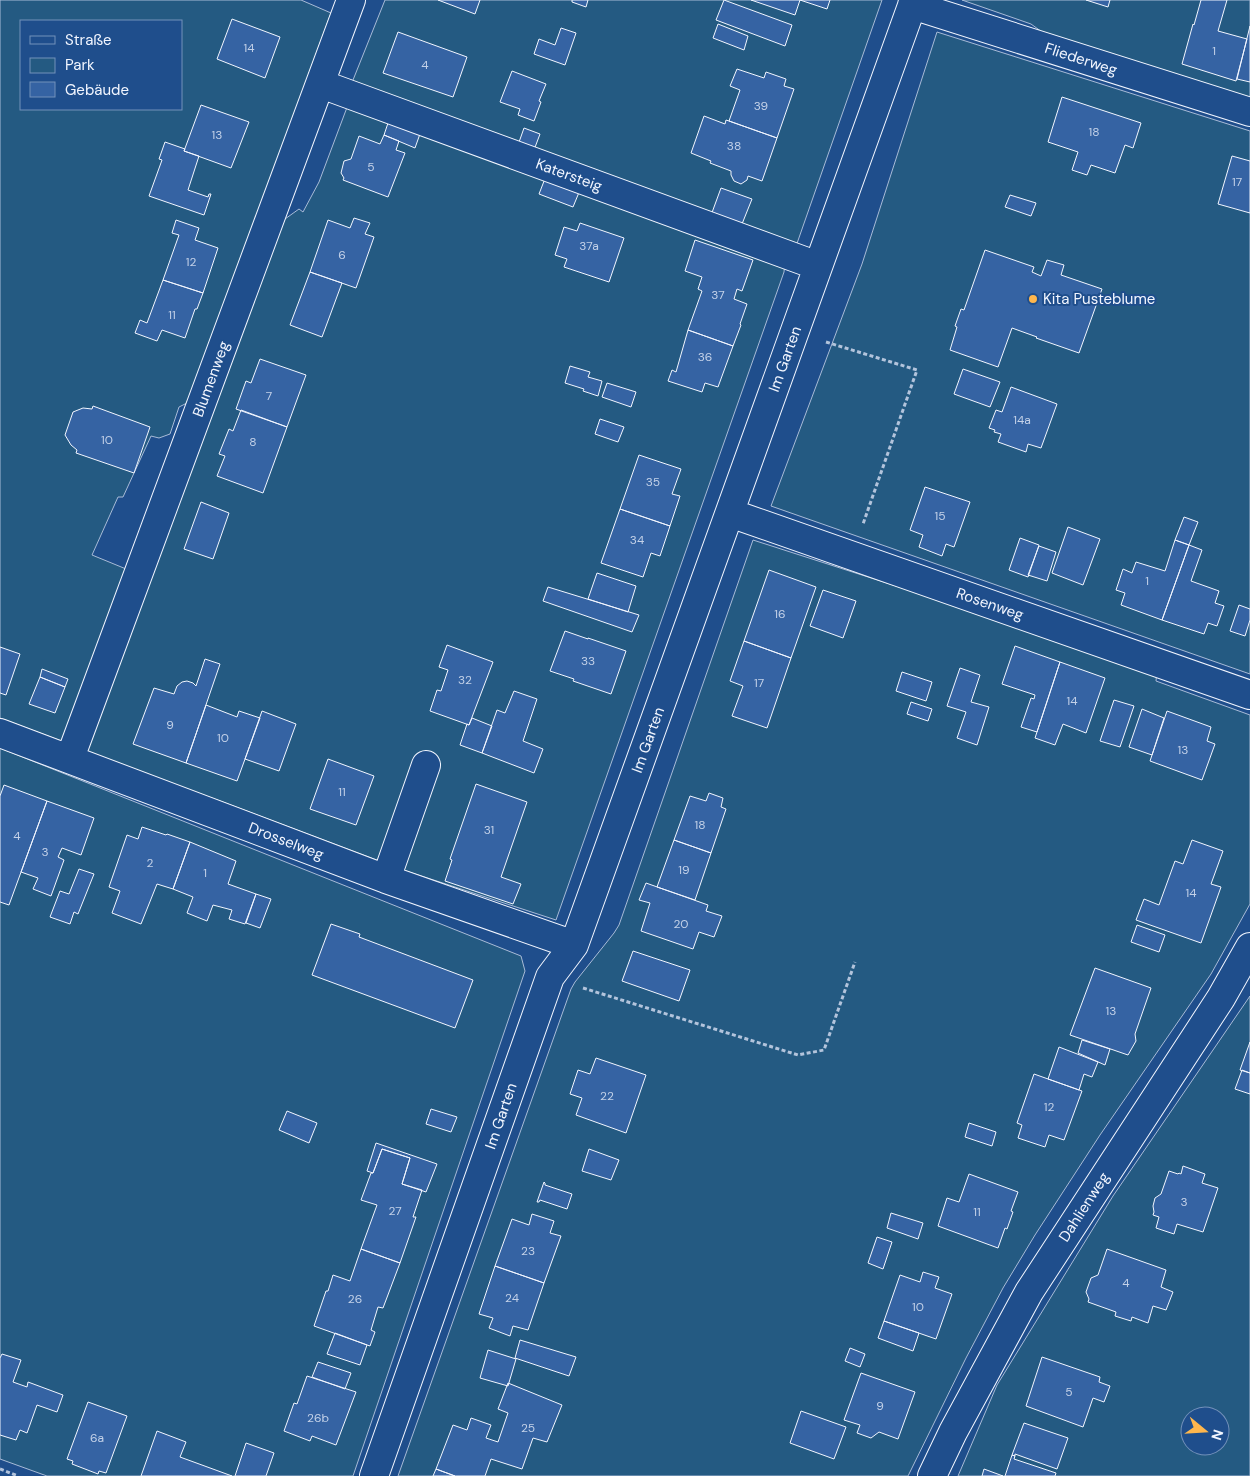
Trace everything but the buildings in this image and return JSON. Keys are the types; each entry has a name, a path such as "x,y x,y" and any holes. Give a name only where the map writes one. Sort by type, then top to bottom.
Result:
{"street":[{"name":"Blumenweg","path":"70,758 351,0"},
{"name":"Fliederweg","path":"913,3 1250,112"},
{"name":"Im Garten","path":"374,1476 550,977 574,945 913,3"},
{"name":"Katersteig","path":"320,84 818,266"},
{"name":"Rosenweg","path":"730,513 1250,695"},
{"name":"Drosselweg","path":"0,733 386,879 574,945"},
{"path":"386,879 426,765"},
{"name":"Dahlienweg","path":"932,1476 953,1432 1029,1292 1221,998 1250,947"}],"path":[{"path":"794,332 917,370 852,555"},
{"path":"550,977 798,1055 824,1050 855,962"},
{"path":"0,1469 18,1476"}],"green space":[{"path":"0,0 301,0 331,13 189,402 179,407 170,434 159,438 151,436 123,497 118,497 92,555 131,571 64,742 0,718"},
{"path":"385,0 882,0 794,252 349,90"},
{"path":"962,0 1250,0 1250,102 1060,45 1031,24"},
{"path":"937,32 1250,131 1250,674 771,506 862,264"},
{"path":"349,102 785,261 784,272 556,920 403,870 84,752 278,224 299,209 303,212 319,182"},
{"path":"753,540 1157,670 1156,681 1250,715 1250,904 1211,974 1100,1135 1003,1288 908,1476 398,1476 571,989 619,925"},
{"path":"0,748 521,956 525,971 353,1476 47,1476 0,1459"},
{"path":"1250,996 1250,1476 958,1476 997,1385 1113,1196"}],"place":[{"name":"Kita Pusteblume","path":"1033,299"}]}
